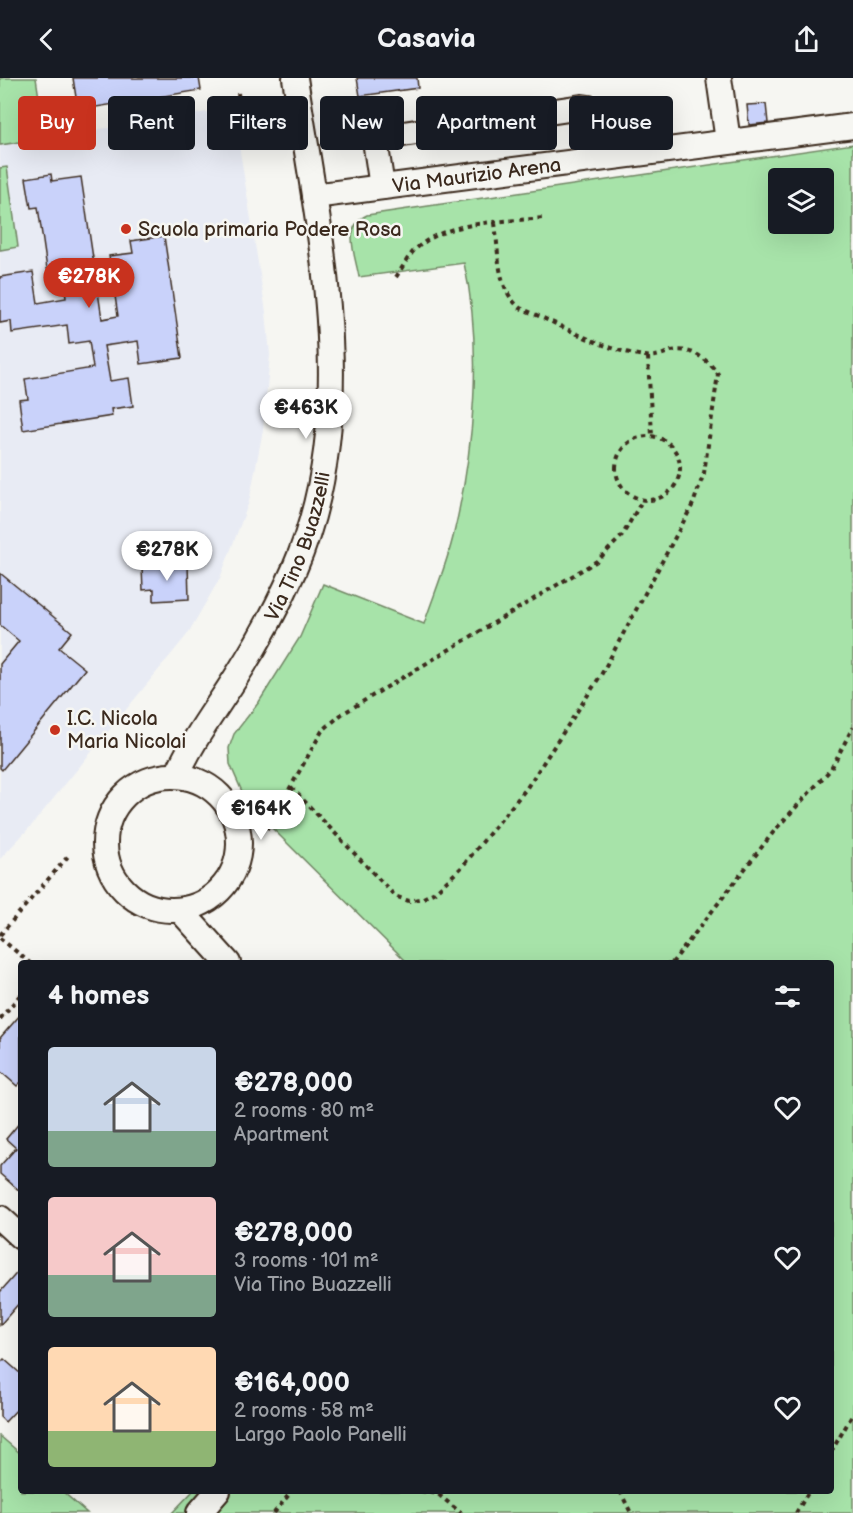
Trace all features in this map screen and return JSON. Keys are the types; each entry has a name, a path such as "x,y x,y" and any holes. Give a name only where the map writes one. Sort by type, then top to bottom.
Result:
{"street":[{"name":"Via Tino Buazzelli","path":"177,775 197,736 239,673 276,608 301,552 321,485 327,450 331,356 326,284 295,78"},
{"path":"719,78 728,141"},
{"path":"382,187 376,147 383,137 582,106 589,108 595,118 602,158"},
{"name":"Via Maurizio Arena","path":"314,196 853,126"},
{"path":"177,775 199,780 218,792 232,809 239,830 240,852 233,873 220,891 211,898 201,904 180,910 158,909 136,901 120,886 108,866 104,844 107,822 118,802 134,786 155,777 177,775"},
{"path":"180,910 225,960"},
{"path":"0,1218 18,1234"},
{"path":"199,1513 215,1494"}],"path":[{"path":"396,277 416,248 429,238 454,229 543,218"},
{"path":"291,787 395,896 409,901 435,892 461,868 526,789 601,675 693,504 704,473 718,374 707,359 692,352 675,351 648,357 623,352 520,308 509,298 502,282 495,224"},
{"path":"648,357 652,436"},
{"path":"652,436 662,438 676,452 680,472 677,482 663,496 643,499 624,489 618,480 617,458 631,440 652,436"},
{"path":"267,829 322,731 342,714 597,561 622,536 643,499"},
{"path":"674,960 775,830 831,769 853,727"},
{"path":"27,960 0,936 70,854"},
{"path":"0,1019 18,998"},
{"path":"834,1447 853,1414"},
{"path":"274,1513 290,1494"},
{"path":"438,1494 461,1513"},
{"path":"622,1494 631,1513"},
{"path":"796,1513 807,1494"}],"shaded area":[{"path":"207,112 207,150 240,150 266,312 270,355 263,430 249,502 220,578 187,635 31,826 0,859 0,145 18,142 18,150 96,150 96,130 108,128 108,150 195,150 195,114"}],"green space":[{"path":"0,78 36,78 39,96 18,96 18,142 0,145"},
{"path":"853,144 853,1513 172,1513 190,1494 834,1494 834,960 405,960 269,825 244,796 230,764 229,748 234,734 259,702 300,637 323,584 424,624 451,545 467,467 474,398 473,329 464,263 359,277 352,242 359,220 367,215"},
{"path":"7,167 18,247 0,250 0,168"},
{"path":"0,1436 18,1451 18,1494 65,1494 87,1513 0,1513"}],"building":[{"path":"73,78 199,78 201,90 164,96 108,96 108,105 96,107 96,96 76,96"},
{"path":"357,78 417,78 418,88 360,96"},
{"path":"766,104 768,123 749,125 747,105"},
{"path":"51,174 52,181 81,177 102,319 118,316 109,256 133,253 131,241 164,236 182,358 141,364 138,341 104,346 110,381 129,378 133,406 111,409 112,416 23,430 19,400 28,399 25,379 93,368 89,341 69,344 67,325 12,333 11,321 0,323 0,277 33,272 38,303 66,298 62,267 47,269 38,207 31,208 26,178"},
{"path":"188,564 189,599 154,601 154,589 143,590 142,567"},
{"path":"0,573 72,632 59,648 85,669 2,770 0,768 0,664 19,641 0,625"},
{"path":"18,1017 17,1086 0,1071 0,1038"},
{"path":"18,1125 18,1189 0,1174 0,1166 16,1148 6,1139"},
{"path":"18,1271 18,1304 0,1325 0,1292"},
{"path":"4,1359 18,1371 18,1408 5,1422 0,1417 0,1363"}],"place":[{"name":"Scuola primaria Podere Rosa","path":"126,229"},
{"name":"I.C. Nicola Maria Nicolai","path":"55,730"}]}
